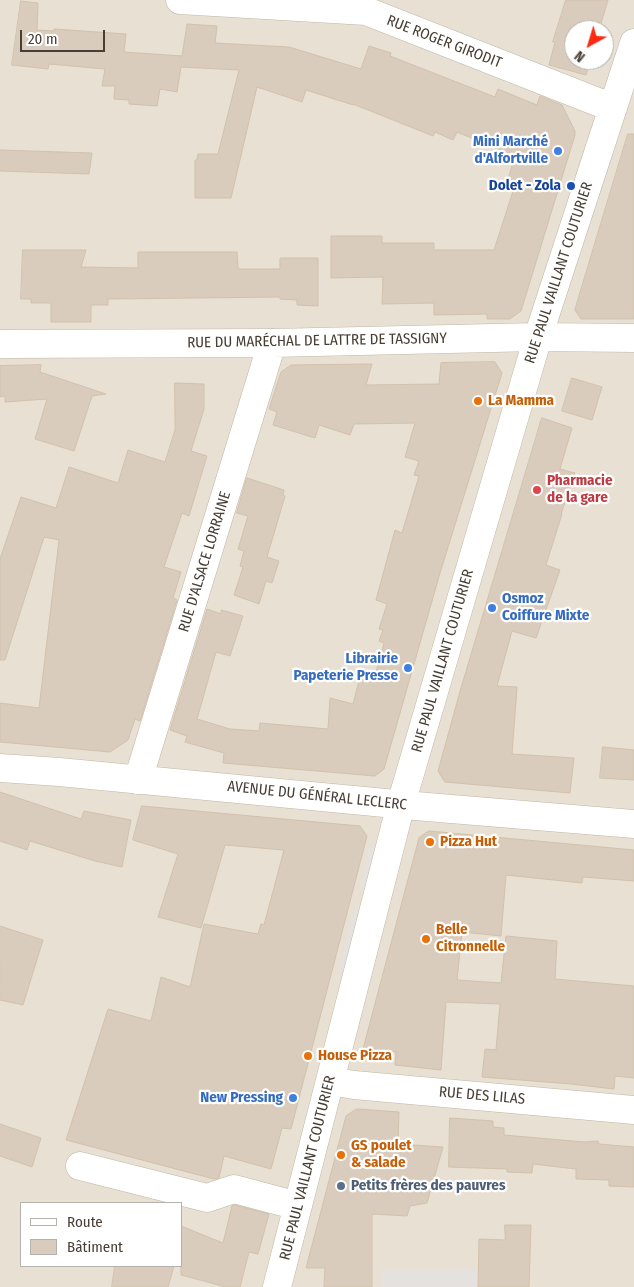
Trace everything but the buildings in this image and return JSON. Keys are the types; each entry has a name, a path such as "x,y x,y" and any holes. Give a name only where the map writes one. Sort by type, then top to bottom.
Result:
{"street":[{"name":"RUE ROGER GIRODIT","path":"180,0 366,11 613,108"},
{"name":"RUE PAUL VAILLANT COUTURIER","path":"277,1287 401,804 538,337 634,43"},
{"name":"RUE DU MARÉCHAL DE LATTRE DE TASSIGNY","path":"0,344 272,343 538,337 634,338"},
{"name":"RUE D'ALSACE LORRAINE","path":"138,780 272,343"},
{"name":"AVENUE DU GÉNÉRAL LECLERC","path":"0,768 634,824"},
{"name":"RUE DES LILAS","path":"330,1081 354,1085 634,1110"},
{"path":"80,1166 207,1198 234,1189 298,1206"}],"shaded area":[{"path":"0,0 634,0 634,1287 0,1287"},
{"path":"379,846 366,895 360,888 370,848"},
{"path":"362,910 345,975 339,970 353,913"},
{"path":"382,1269 478,1270 478,1287 382,1287"}],"place":[{"name":"Mini Marché d'Alfortville","path":"558,151"},
{"name":"Dolet - Zola","path":"571,186"},
{"name":"La Mamma","path":"478,401"},
{"name":"Pharmacie de la gare","path":"537,490"},
{"name":"Osmoz Coiffure Mixte","path":"492,608"},
{"name":"Librairie Papeterie Presse","path":"408,668"},
{"name":"Pizza Hut","path":"430,842"},
{"name":"Belle Citronnelle","path":"426,939"},
{"name":"House Pizza","path":"308,1056"},
{"name":"New Pressing","path":"293,1098"},
{"name":"GS poulet & salade","path":"341,1155"},
{"name":"Petits frères des pauvres","path":"341,1186"}]}
